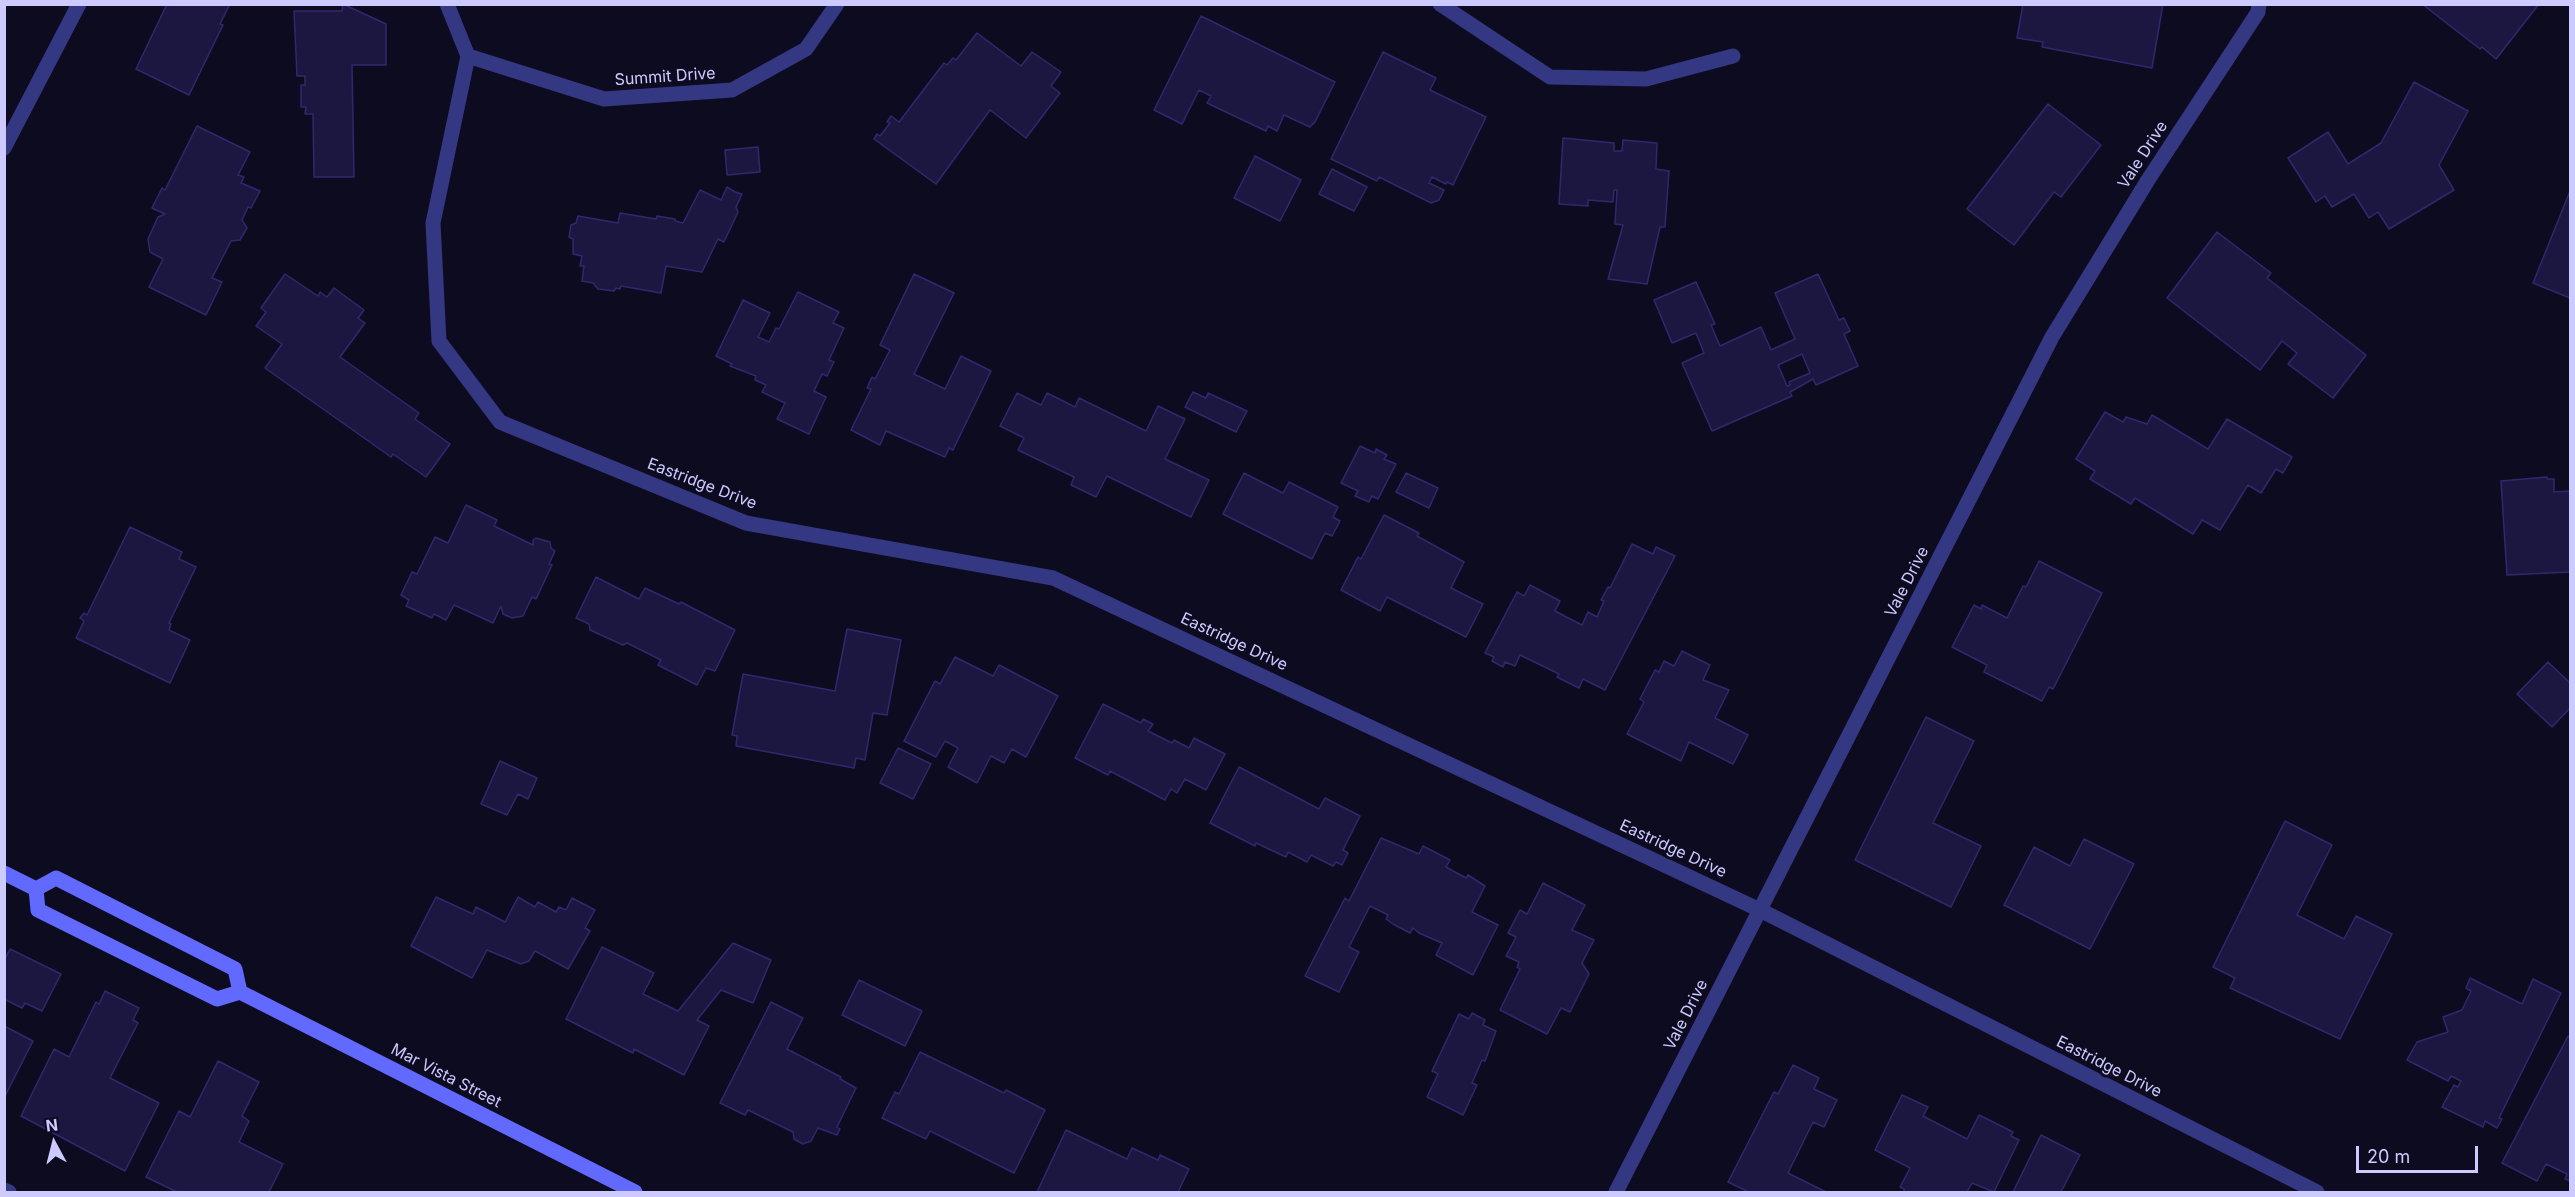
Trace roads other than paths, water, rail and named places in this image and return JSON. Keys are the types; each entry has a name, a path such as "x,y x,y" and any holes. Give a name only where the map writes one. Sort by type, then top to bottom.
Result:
{"street":[{"path":"4,148 79,4"},
{"path":"447,4 468,56"},
{"name":"Summit Drive","path":"468,56 604,99 732,90 806,50 837,4"},
{"path":"1440,4 1550,77 1646,79 1733,56"},
{"name":"Vale Drive","path":"1616,1192 2052,337 2148,180 2258,12 2259,4"},
{"name":"Eastridge Drive","path":"468,56 433,223 439,341 500,422 746,523 1053,578 1760,910 2317,1192"},
{"path":"4,873 36,889"},
{"path":"56,878 235,969 240,992 218,999 38,910 36,889 56,878"},
{"name":"Mar Vista Street","path":"240,992 634,1192"},
{"path":"4,1190 9,1192"}]}
